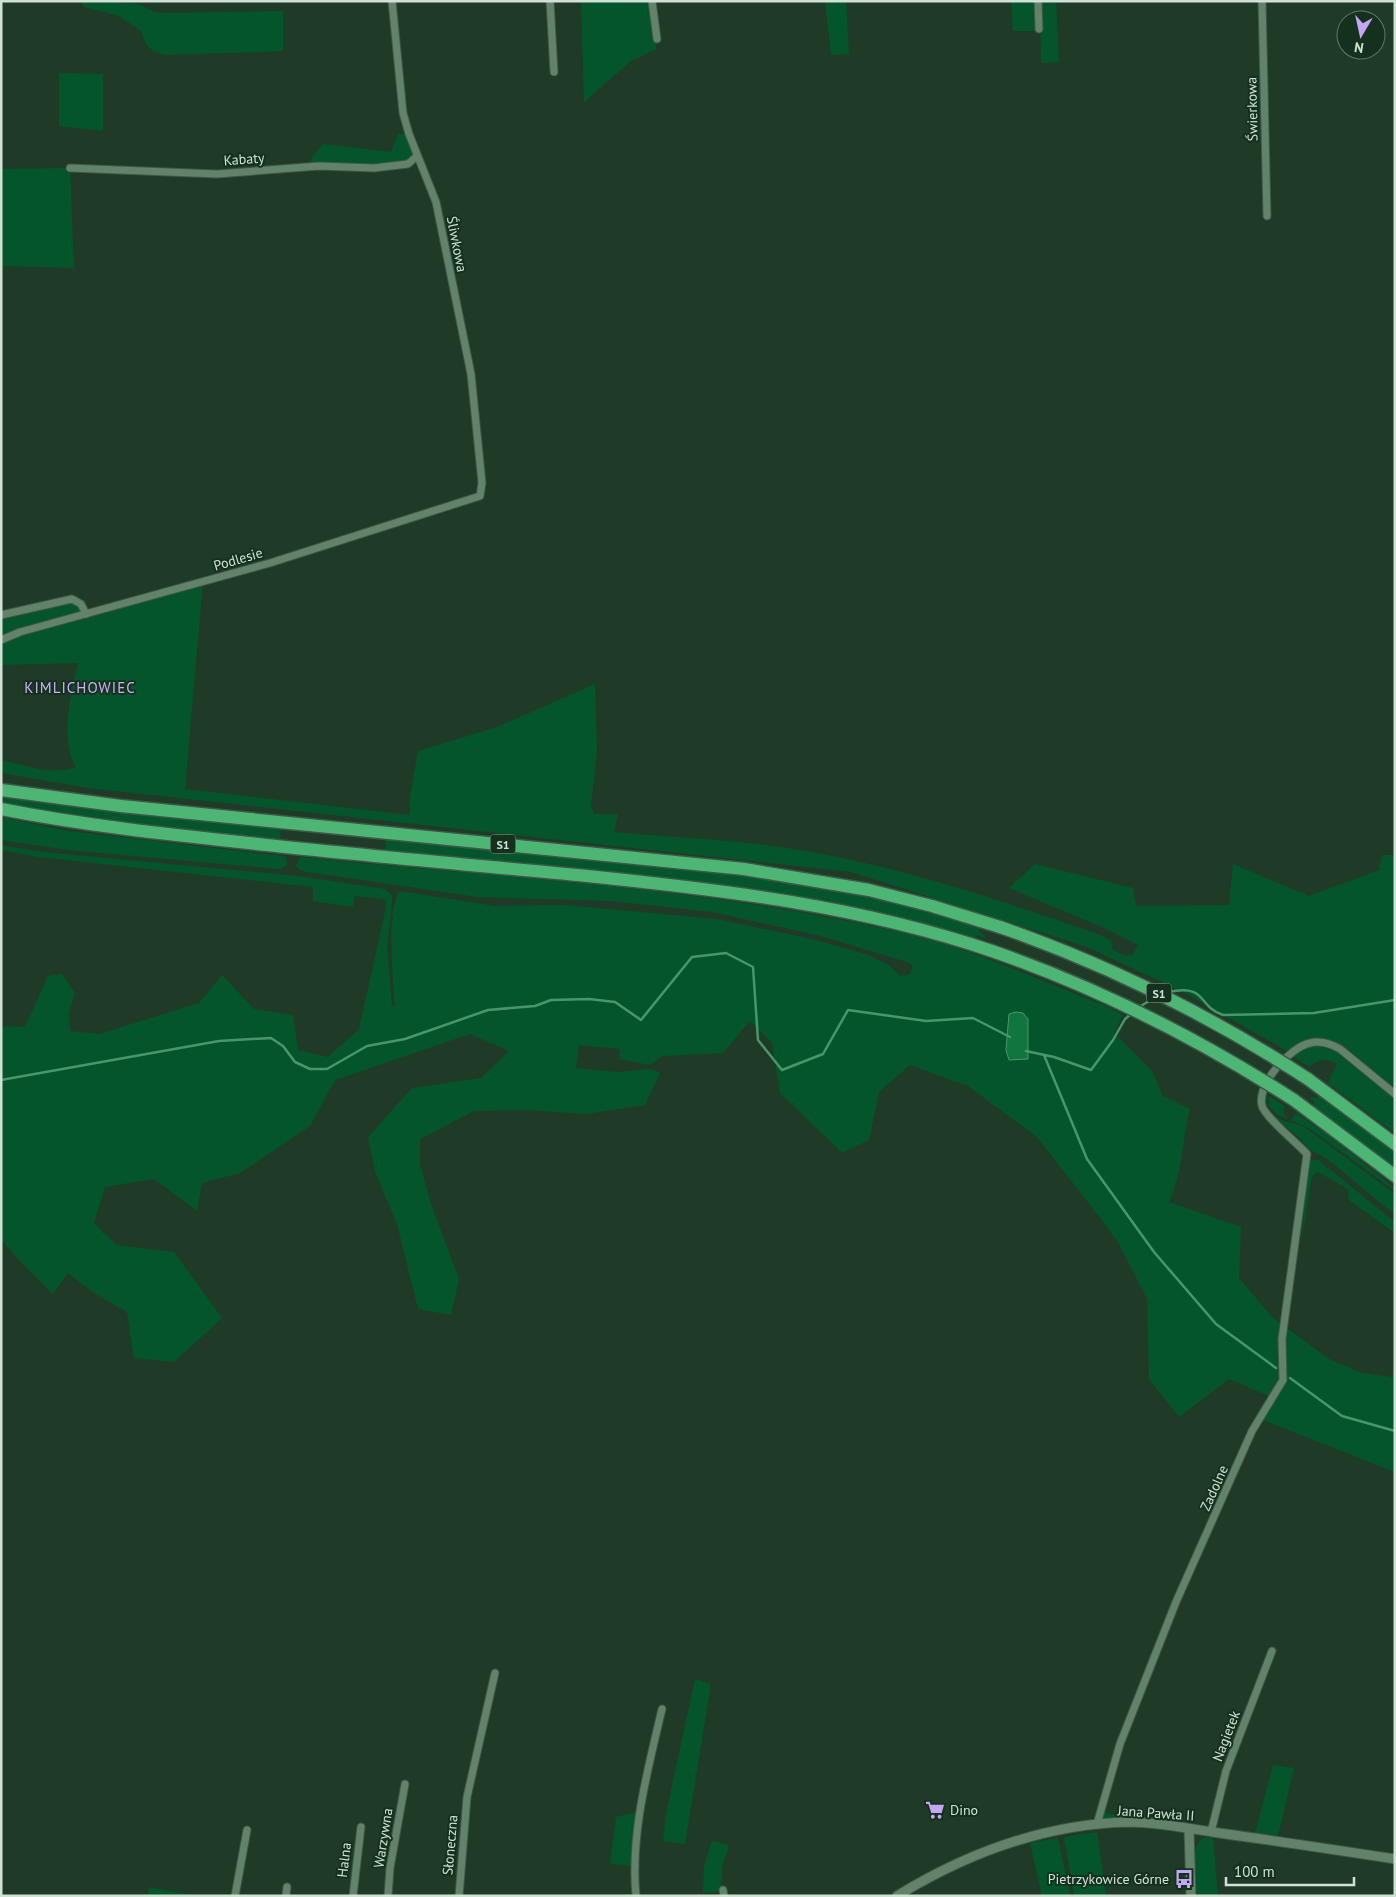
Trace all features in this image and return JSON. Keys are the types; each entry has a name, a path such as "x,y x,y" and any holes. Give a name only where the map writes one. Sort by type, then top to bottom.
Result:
{"highway":[{"name":"S1","path":"1,790 121,806 673,860 763,871 869,890 932,906 1000,927 1070,953 1142,985 1236,1035 1308,1079 1395,1144"},
{"name":"S1","path":"1,809 106,827 638,882 774,898 889,921 992,951 1064,978 1150,1017 1214,1051 1294,1100 1395,1176"}],"street":[{"name":"Śliwkowa","path":"392,1 403,113 417,156 436,202 471,374 482,483 480,496"},
{"path":"550,1 554,72"},
{"path":"652,1 657,39"},
{"path":"1038,1 1039,29"},
{"name":"Świerkowa","path":"1262,1 1267,216"},
{"name":"Kabaty","path":"70,168 217,174 318,166 374,168 408,164 417,156"},
{"name":"Podlesie","path":"1,640 20,632 270,563 480,496"},
{"path":"1,615 72,599 81,604 86,614"},
{"name":"Zadolne","path":"1097,1824 1120,1744 1176,1602 1252,1431 1283,1380 1282,1339 1307,1154 1288,1133 1271,1120 1263,1107 1263,1088 1289,1054 1297,1048 1316,1042 1332,1045 1357,1062 1395,1094"},
{"name":"Nagietek","path":"1211,1832 1226,1771 1272,1651"},
{"name":"Słoneczna","path":"459,1896 467,1797 495,1673"},
{"path":"636,1896 636,1861 642,1798 662,1708"},
{"name":"Warzywna","path":"388,1896 390,1868 405,1784"},
{"name":"Jana Pawła II","path":"897,1896 960,1862 1020,1838 1097,1824 1130,1822 1395,1859"},
{"name":"Halna","path":"353,1896 361,1827"},
{"path":"1189,1829 1191,1896"},
{"path":"235,1896 247,1830"},
{"path":"286,1896 287,1887"}],"shaded area":[{"path":"80,1 138,4 157,13 283,11 283,51 165,55 155,52 149,47 144,41 141,31 119,16 84,7"},
{"path":"581,1 650,1 656,49 631,61 584,102"},
{"path":"825,1 846,1 849,54 831,55"},
{"path":"1011,1 1036,1 1037,31 1013,31"},
{"path":"1040,1 1056,1 1059,62 1041,63"},
{"path":"59,73 103,74 103,131 59,126"},
{"path":"398,134 409,134 417,156 408,164 309,167 312,157 323,144 391,152"},
{"path":"70,168 74,268 1,266 1,169"},
{"path":"203,582 185,789 410,815 410,797 418,751 497,727 595,684 597,750 591,806 594,814 618,814 614,832 773,846 856,861 898,871 939,882 1101,935 1111,941 1113,950 1126,956 1132,955 1138,945 1102,927 1009,888 1035,864 1133,888 1136,906 1229,905 1233,864 1309,896 1379,870 1382,855 1395,855 1395,1088 1340,1044 1312,1039 1293,1046 1287,1051 1185,993 1087,947 851,872 88,788 1,773 1,760 48,770 76,767 68,743 67,730 70,702 78,663 1,665 1,615 72,599 87,614"},
{"path":"1,795 91,808 279,828 281,829 280,840 204,833 94,819 1,803"},
{"path":"1,817 69,831 285,856 288,864 281,869 277,869 68,850 1,840"},
{"path":"386,839 752,876 861,894 980,927 979,931 985,938 977,935 975,939 878,913 776,893 682,881 389,852 385,850"},
{"path":"1,845 43,852 298,876 385,889 392,895 387,947 392,1006 395,1005 392,963 393,912 400,891 495,906 564,905 717,919 812,939 866,954 889,965 900,976 909,975 913,967 910,963 821,936 712,912 611,901 477,897 301,871 296,866 300,857 608,886 761,906 837,919 912,935 961,949 1106,1006 1123,1015 1114,1033 1152,1071 1163,1096 1190,1109 1180,1168 1169,1202 1241,1227 1239,1278 1272,1317 1329,1359 1362,1373 1392,1377 1395,1368 1395,1472 1263,1420 1276,1399 1229,1379 1179,1417 1149,1379 1147,1299 1119,1244 1037,1137 968,1086 910,1065 879,1092 869,1140 842,1153 780,1093 772,1043 750,1021 723,1053 662,1056 650,1065 619,1059 620,1049 579,1045 576,1068 618,1072 650,1069 660,1073 645,1105 586,1114 527,1110 474,1111 420,1139 420,1165 432,1207 459,1279 451,1315 418,1309 397,1224 375,1171 368,1137 412,1088 481,1078 509,1051 470,1034 335,1080 310,1126 240,1173 202,1183 197,1211 154,1179 105,1187 94,1223 117,1245 174,1252 222,1318 174,1362 134,1358 127,1312 94,1293 68,1273 53,1294 14,1255 1,1239 1,1026 25,1027 48,976 62,974 75,993 69,1013 70,1031 99,1034 199,1003 222,975 254,1009 293,1015 298,1050 328,1057 359,1029 386,908 384,899 355,896 353,907 313,901 313,887 38,857 1,850"},
{"path":"1023,1013 1028,1019 1028,1059 1009,1060 1006,1050 1009,1014"},
{"path":"1317,1046 1335,1051 1395,1099 1395,1133 1328,1083 1337,1064 1323,1060 1316,1062 1310,1067 1292,1056 1307,1047"},
{"path":"1265,1094 1267,1095 1267,1107 1273,1115 1284,1121 1303,1126 1395,1194 1395,1215 1330,1161 1309,1149 1301,1139 1272,1116 1265,1105"},
{"path":"1320,1094 1394,1150 1395,1169 1313,1106 1315,1102 1310,1099 1312,1097 1317,1098"},
{"path":"1269,1096 1285,1106 1283,1112 1286,1118 1291,1120 1296,1113 1329,1136 1395,1188 1395,1191 1309,1128 1276,1114 1269,1106"},
{"path":"1318,1160 1395,1222 1395,1233 1349,1200 1348,1189 1318,1172 1314,1174 1311,1181 1301,1245 1309,1161"},
{"path":"695,1679 711,1684 685,1844 663,1841 666,1814"},
{"path":"1273,1765 1294,1768 1278,1836 1255,1833"},
{"path":"1104,1807 1105,1812 1120,1814 1130,1813 1144,1807 1141,1818 1115,1820 1102,1816"},
{"path":"639,1811 634,1866 610,1864 616,1817"},
{"path":"1097,1832 1106,1896 1074,1896 1064,1837"},
{"path":"1205,1837 1213,1837 1218,1896 1197,1896 1194,1856 1199,1842"},
{"path":"1058,1838 1070,1896 1042,1896 1030,1843"},
{"path":"712,1841 729,1845 722,1866 721,1891 703,1893 704,1866"},
{"path":"149,1887 191,1895 191,1896 148,1896"}],"waterway":[{"path":"1,1080 219,1041 271,1038 283,1046 295,1062 310,1069 327,1069 367,1046 405,1039 488,1010 535,1006 551,1000 589,999 615,1002 641,1020 692,957 726,953 753,967 758,1040 782,1070 823,1054 848,1010 926,1021 973,1018 1010,1037"},
{"path":"1168,992 1181,990 1196,993 1215,1011 1223,1015 1314,1013 1395,1000"},
{"path":"1139,1007 1156,997"},
{"path":"1026,1051 1054,1057 1091,1070 1113,1040 1125,1019 1131,1014"},
{"path":"1044,1055 1087,1159 1154,1252 1216,1324 1276,1368"},
{"path":"1290,1378 1342,1416 1395,1431"}],"place":[{"name":"Dino","path":"935,1810"},
{"name":"Pietrzykowice Górne","path":"1184,1879"}],"district":[{"name":"KIMLICHOWIEC","path":"80,687"}]}
